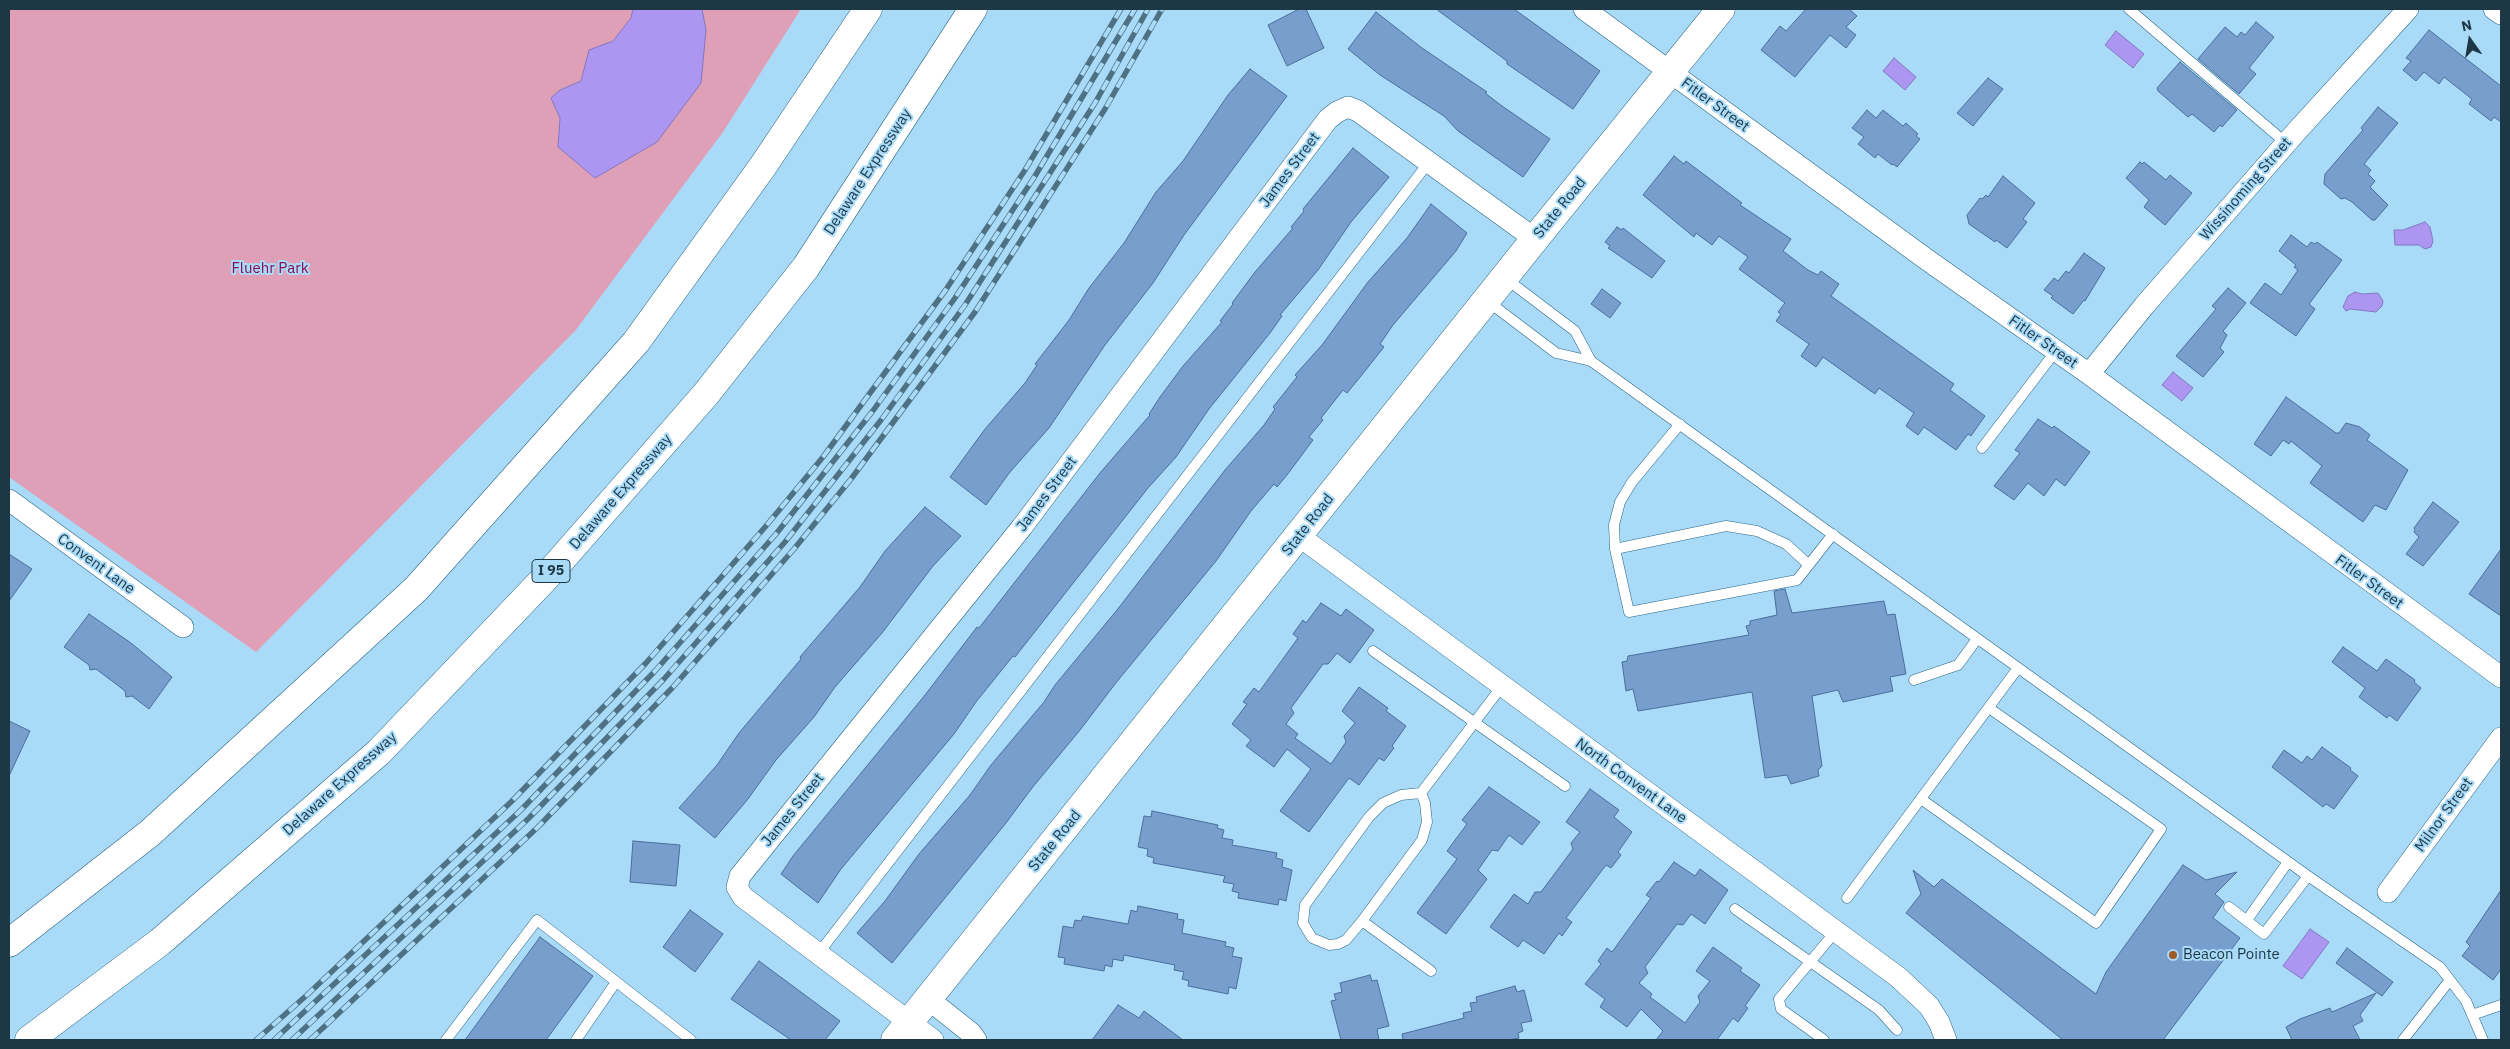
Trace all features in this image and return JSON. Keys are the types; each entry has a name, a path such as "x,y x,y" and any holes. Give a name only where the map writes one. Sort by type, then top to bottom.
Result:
{"main road":[{"path":"9,943 150,833 416,589 636,342 763,166 868,9"},
{"name":"Delaware Expressway","path":"29,1040 160,942 380,752 547,576 706,394 806,266 973,9"},
{"name":"State Road","path":"902,1031 1299,536 1534,239 1721,9"}],"street":[{"name":"Fitler Street","path":"1584,9 2055,352 2089,374 2501,677"},
{"name":"Wissinoming Street","path":"2089,374 2144,306 2286,143 2408,9"},
{"path":"2494,9 2501,14"},
{"name":"James Street","path":"902,1031 818,954 743,897 737,887 740,876 1022,527 1328,119 1348,107 1358,111 1534,239"},
{"name":"Convent Lane","path":"9,500 183,627"},
{"name":"North Convent Lane","path":"1299,536 1836,931 1920,995 1939,1022 1946,1040"},
{"name":"Milnor Street","path":"2388,892 2501,738"},
{"path":"928,999 971,1033 976,1040"},
{"path":"902,1031 933,1040"}],"lane":[{"path":"2129,9 2286,143"},
{"path":"818,954 1428,162"},
{"path":"1504,278 1575,331 1591,361"},
{"path":"1486,300 1556,354 1591,361 2288,862 2440,967 2466,1001 2483,1040"},
{"path":"1982,448 2055,352"},
{"path":"1680,424 1632,482 1620,502 1614,525 1615,549 1629,612 1797,580 1833,534"},
{"path":"1615,549 1726,526 1757,531 1786,544 1810,564"},
{"path":"1914,680 1958,665 1977,639"},
{"path":"1373,651 1565,786"},
{"path":"1847,898 2018,668"},
{"path":"1421,793 1425,804 1427,822 1422,840 1346,940 1329,945 1320,943 1306,931 1302,914 1305,905 1370,817 1392,799 1401,795 1421,793 1502,686"},
{"path":"1921,799 2096,922 2161,829 1989,708"},
{"path":"2246,920 2288,862"},
{"path":"2229,908 2264,934 2308,876"},
{"path":"1735,909 1879,1010 1897,1030"},
{"path":"446,1040 538,920 692,1040"},
{"path":"1362,921 1431,971"},
{"path":"1824,1040 1781,1009 1779,999 1836,931"},
{"path":"2403,1040 2450,980"},
{"path":"576,1040 616,982"},
{"path":"2472,1015 2501,1005"}],"green space":[{"name":"Fluehr Park","path":"9,9 801,9 723,132 575,331 256,652 9,477"}],"shaded area":[{"path":"633,9 702,9 706,30 701,83 657,142 595,178 558,147 560,118 551,98 560,90 581,81 589,50 613,41 631,18"},
{"path":"2116,31 2144,54 2133,68 2105,45"},
{"path":"1894,58 1916,77 1905,90 1883,71"},
{"path":"2425,222 2430,227 2433,241 2431,247 2425,249 2419,245 2395,245 2394,230 2403,230"},
{"path":"2355,292 2362,294 2378,293 2383,301 2382,306 2376,312 2350,309 2346,311 2343,307 2348,296"},
{"path":"2173,372 2193,388 2182,401 2162,385"},
{"path":"2310,929 2329,942 2302,979 2283,966"}],"building":[{"path":"1299,9 1306,9 1324,48 1287,66 1268,25"},
{"path":"1436,9 1514,9 1600,71 1573,109 1507,64 1507,61"},
{"path":"1806,9 1849,9 1857,16 1846,27 1856,35 1846,48 1830,35 1795,77 1761,50 1780,26 1786,31"},
{"path":"1376,12 1422,48 1487,92 1485,93 1502,106 1550,139 1523,177 1458,131 1444,116 1380,75 1348,49"},
{"path":"2256,22 2274,37 2249,68 2256,74 2239,94 2198,59 2225,27 2237,37 2241,32 2245,35"},
{"path":"2429,30 2501,86 2501,122 2494,117 2491,121 2469,104 2472,99 2444,77 2439,84 2424,72 2416,81 2403,70 2411,61 2406,58"},
{"path":"2180,62 2237,110 2222,127 2220,125 2214,132 2192,114 2188,117 2158,91 2157,88"},
{"path":"1250,69 1287,96 1184,235 1153,283 1105,345 1049,428 1010,472 986,505 950,477 985,429 1025,383 1037,365 1035,364 1069,320 1089,288 1124,243 1156,192 1183,161 1228,95"},
{"path":"1988,78 2003,89 1973,126 1957,113"},
{"path":"2378,107 2398,123 2364,164 2371,170 2368,174 2375,181 2370,187 2388,205 2375,220 2372,220 2352,202 2345,198 2341,199 2324,184 2325,174 2363,130 2361,128"},
{"path":"1867,110 1876,118 1883,110 1903,126 1906,123 1918,134 1916,136 1920,139 1897,167 1878,154 1875,158 1858,144 1864,137 1852,128"},
{"path":"1353,148 1389,177 1351,222 1318,270 1280,315 1282,316 1270,333 1209,409 1176,457 1148,488 1015,657 1013,656 976,702 954,734 841,869 818,903 781,874 793,856 925,695 977,627 979,628 1100,473 1150,415 1160,397 1183,366 1222,322 1220,321 1255,272 1293,228 1291,227 1304,211 1303,209"},
{"path":"1674,156 1684,164 1686,161 1742,203 1740,205 1791,239 1783,251 1808,270 1818,275 1821,271 1839,284 1831,296 1954,384 1950,390 1985,416 1971,436 1968,434 1956,450 1924,427 1918,435 1906,426 1914,413 1879,388 1875,394 1823,357 1816,367 1801,356 1809,344 1776,321 1781,314 1778,312 1785,303 1739,269 1748,257 1719,236 1712,245 1696,233 1694,237 1643,195"},
{"path":"2140,162 2142,164 2144,162 2166,180 2170,175 2192,193 2165,225 2144,207 2149,200 2126,178"},
{"path":"2003,176 2035,203 2023,219 2027,222 2007,248 1969,224 1967,215 1980,198 1982,199 1986,195 1988,197"},
{"path":"1431,204 1467,233 1456,251 1393,325 1380,344 1384,347 1361,376 1347,393 1343,390 1321,418 1323,420 1309,437 1313,440 1287,475 1277,487 1274,484 1251,511 1216,561 892,963 857,933 885,901 919,854 970,795 991,765 1044,702 1055,685 1117,610 1225,470 1264,425 1275,409 1273,407 1297,377 1295,375 1322,345 1368,282 1407,238"},
{"path":"1617,227 1622,230 1623,228 1665,261 1652,278 1608,248 1610,246 1605,242"},
{"path":"2291,235 2307,247 2311,242 2315,244 2317,242 2342,260 2309,304 2315,309 2296,336 2250,303 2265,283 2281,295 2298,270 2294,267 2296,265 2279,251"},
{"path":"2084,253 2105,268 2085,301 2073,314 2051,298 2053,296 2044,290 2054,278 2058,281 2066,271 2069,273"},
{"path":"2228,288 2246,303 2223,331 2227,335 2220,348 2224,352 2203,377 2176,356 2216,309 2212,306"},
{"path":"1602,289 1621,303 1610,318 1591,304"},
{"path":"2286,397 2336,433 2339,433 2346,423 2360,427 2370,435 2367,440 2408,470 2386,510 2375,505 2363,522 2310,483 2322,466 2291,441 2289,444 2283,440 2271,456 2254,444"},
{"path":"2038,419 2052,428 2054,426 2090,452 2065,486 2056,479 2044,496 2028,483 2014,500 1994,486 2020,453 2015,450"},
{"path":"2433,502 2459,522 2423,566 2406,554 2419,537 2414,532 2414,528"},
{"path":"925,507 961,536 933,566 882,633 835,687 814,717 776,760 748,799 715,838 679,808 717,765 739,733 801,659 800,657 860,587 885,551"},
{"path":"2501,549 2501,616 2469,594"},
{"path":"9,554 32,569 9,601"},
{"path":"1785,589 1792,613 1884,601 1887,615 1895,614 1906,674 1890,677 1893,691 1843,702 1838,690 1812,696 1822,766 1818,770 1819,776 1791,784 1787,775 1765,778 1752,692 1638,711 1633,689 1626,691 1622,662 1627,661 1628,656 1749,635 1746,626 1750,625 1750,621 1777,615 1774,591"},
{"path":"1321,603 1341,616 1346,609 1374,630 1350,663 1337,653 1328,664 1323,664 1291,708 1294,713 1286,724 1298,734 1295,738 1331,764 1346,742 1344,736 1355,723 1342,711 1359,687 1388,708 1386,711 1406,726 1392,746 1394,748 1384,761 1379,758 1359,785 1349,778 1309,832 1280,811 1311,769 1287,749 1274,767 1246,746 1251,740 1232,724 1247,704 1243,702 1254,688 1259,692 1298,638 1293,634 1303,620 1306,623"},
{"path":"89,614 131,643 172,677 149,709 132,696 126,697 125,691 96,669 90,670 89,665 64,647"},
{"path":"2343,647 2377,671 2386,659 2415,680 2414,682 2421,688 2397,721 2389,715 2387,718 2359,697 2365,688 2332,662"},
{"path":"9,721 30,731 9,776"},
{"path":"2322,747 2351,768 2350,770 2358,776 2334,809 2326,804 2323,807 2272,767 2284,750 2302,763 2307,756 2312,760"},
{"path":"1489,787 1540,822 1522,845 1509,835 1498,851 1492,850 1478,870 1487,879 1446,934 1417,913 1457,859 1447,851 1467,824 1462,820"},
{"path":"1590,789 1619,810 1614,817 1632,832 1618,852 1621,855 1611,868 1606,865 1566,918 1572,922 1562,936 1559,933 1544,954 1523,940 1518,947 1490,927 1514,894 1528,904 1535,892 1541,892 1573,849 1571,843 1580,832 1566,822"},
{"path":"1152,811 1218,825 1217,828 1224,830 1222,838 1233,840 1232,845 1277,853 1276,858 1283,860 1282,867 1292,870 1286,901 1279,899 1278,905 1238,898 1239,893 1232,891 1234,884 1223,882 1225,876 1153,863 1154,858 1147,856 1148,849 1138,847 1144,816 1151,817"},
{"path":"633,841 680,845 676,886 630,882"},
{"path":"1674,862 1695,876 1700,869 1728,890 1705,924 1691,914 1683,925 1677,924 1645,967 1648,973 1639,983 1652,994 1650,997 1685,1023 1700,1002 1698,996 1710,981 1696,971 1713,947 1742,968 1740,971 1760,985 1745,1006 1748,1008 1738,1022 1733,1018 1717,1040 1656,1040 1663,1031 1641,1009 1627,1027 1600,1007 1605,999 1585,984 1601,964 1598,961 1607,948 1612,952 1651,898 1646,895 1657,881 1659,882"},
{"name":"Beacon Pointe","path":"2183,865 2206,880 2237,872 2215,894 2224,902 2213,918 2240,938 2163,1040 2063,1040 1906,913 1921,894 1913,870 1934,887 1942,879 2096,994 2106,972"},
{"path":"2501,890 2501,969 2493,980 2462,956 2470,946 2466,942"},
{"path":"1138,906 1178,914 1177,919 1184,920 1182,933 1226,942 1225,946 1234,948 1232,956 1242,958 1236,989 1229,987 1228,994 1188,986 1189,981 1182,979 1184,972 1174,970 1175,965 1124,955 1123,961 1113,959 1112,967 1105,965 1104,971 1064,964 1065,958 1058,957 1063,926 1073,928 1075,920 1081,921 1083,916 1128,924 1131,910 1137,912"},
{"path":"690,910 723,934 695,972 663,947"},
{"path":"540,937 593,976 546,1040 465,1040"},
{"path":"2347,948 2393,982 2382,996 2336,963"},
{"path":"759,961 840,1021 825,1040 791,1040 731,999"},
{"path":"1370,975 1372,981 1377,980 1389,1026 1377,1029 1379,1040 1341,1040 1331,1001 1336,1000 1334,994 1342,992 1340,983"},
{"path":"1515,986 1517,992 1524,990 1532,1021 1521,1023 1523,1031 1518,1033 1519,1038 1509,1040 1403,1040 1402,1034 1464,1018 1463,1013 1472,1011 1470,1003 1477,1002 1476,997"},
{"path":"2376,993 2360,1015 2363,1021 2353,1026 2360,1040 2292,1040 2286,1027 2300,1019 2330,1008 2332,1012"},
{"path":"1118,1005 1139,1018 1144,1011 1183,1040 1092,1040"}],"railway":[{"path":"256,1040 307,995 512,801 646,663 766,526 823,457 945,291 1025,170 1121,9"},
{"path":"274,1040 521,810 655,671 776,534 872,412 955,298 1035,176 1135,9"},
{"path":"292,1040 529,818 664,679 785,542 881,420 965,305 1095,103 1148,9"},
{"path":"310,1040 538,827 673,687 794,549 851,479 975,312 1105,109 1162,9"}],"place":[{"name":"Beacon Pointe","path":"2173,955"}]}
